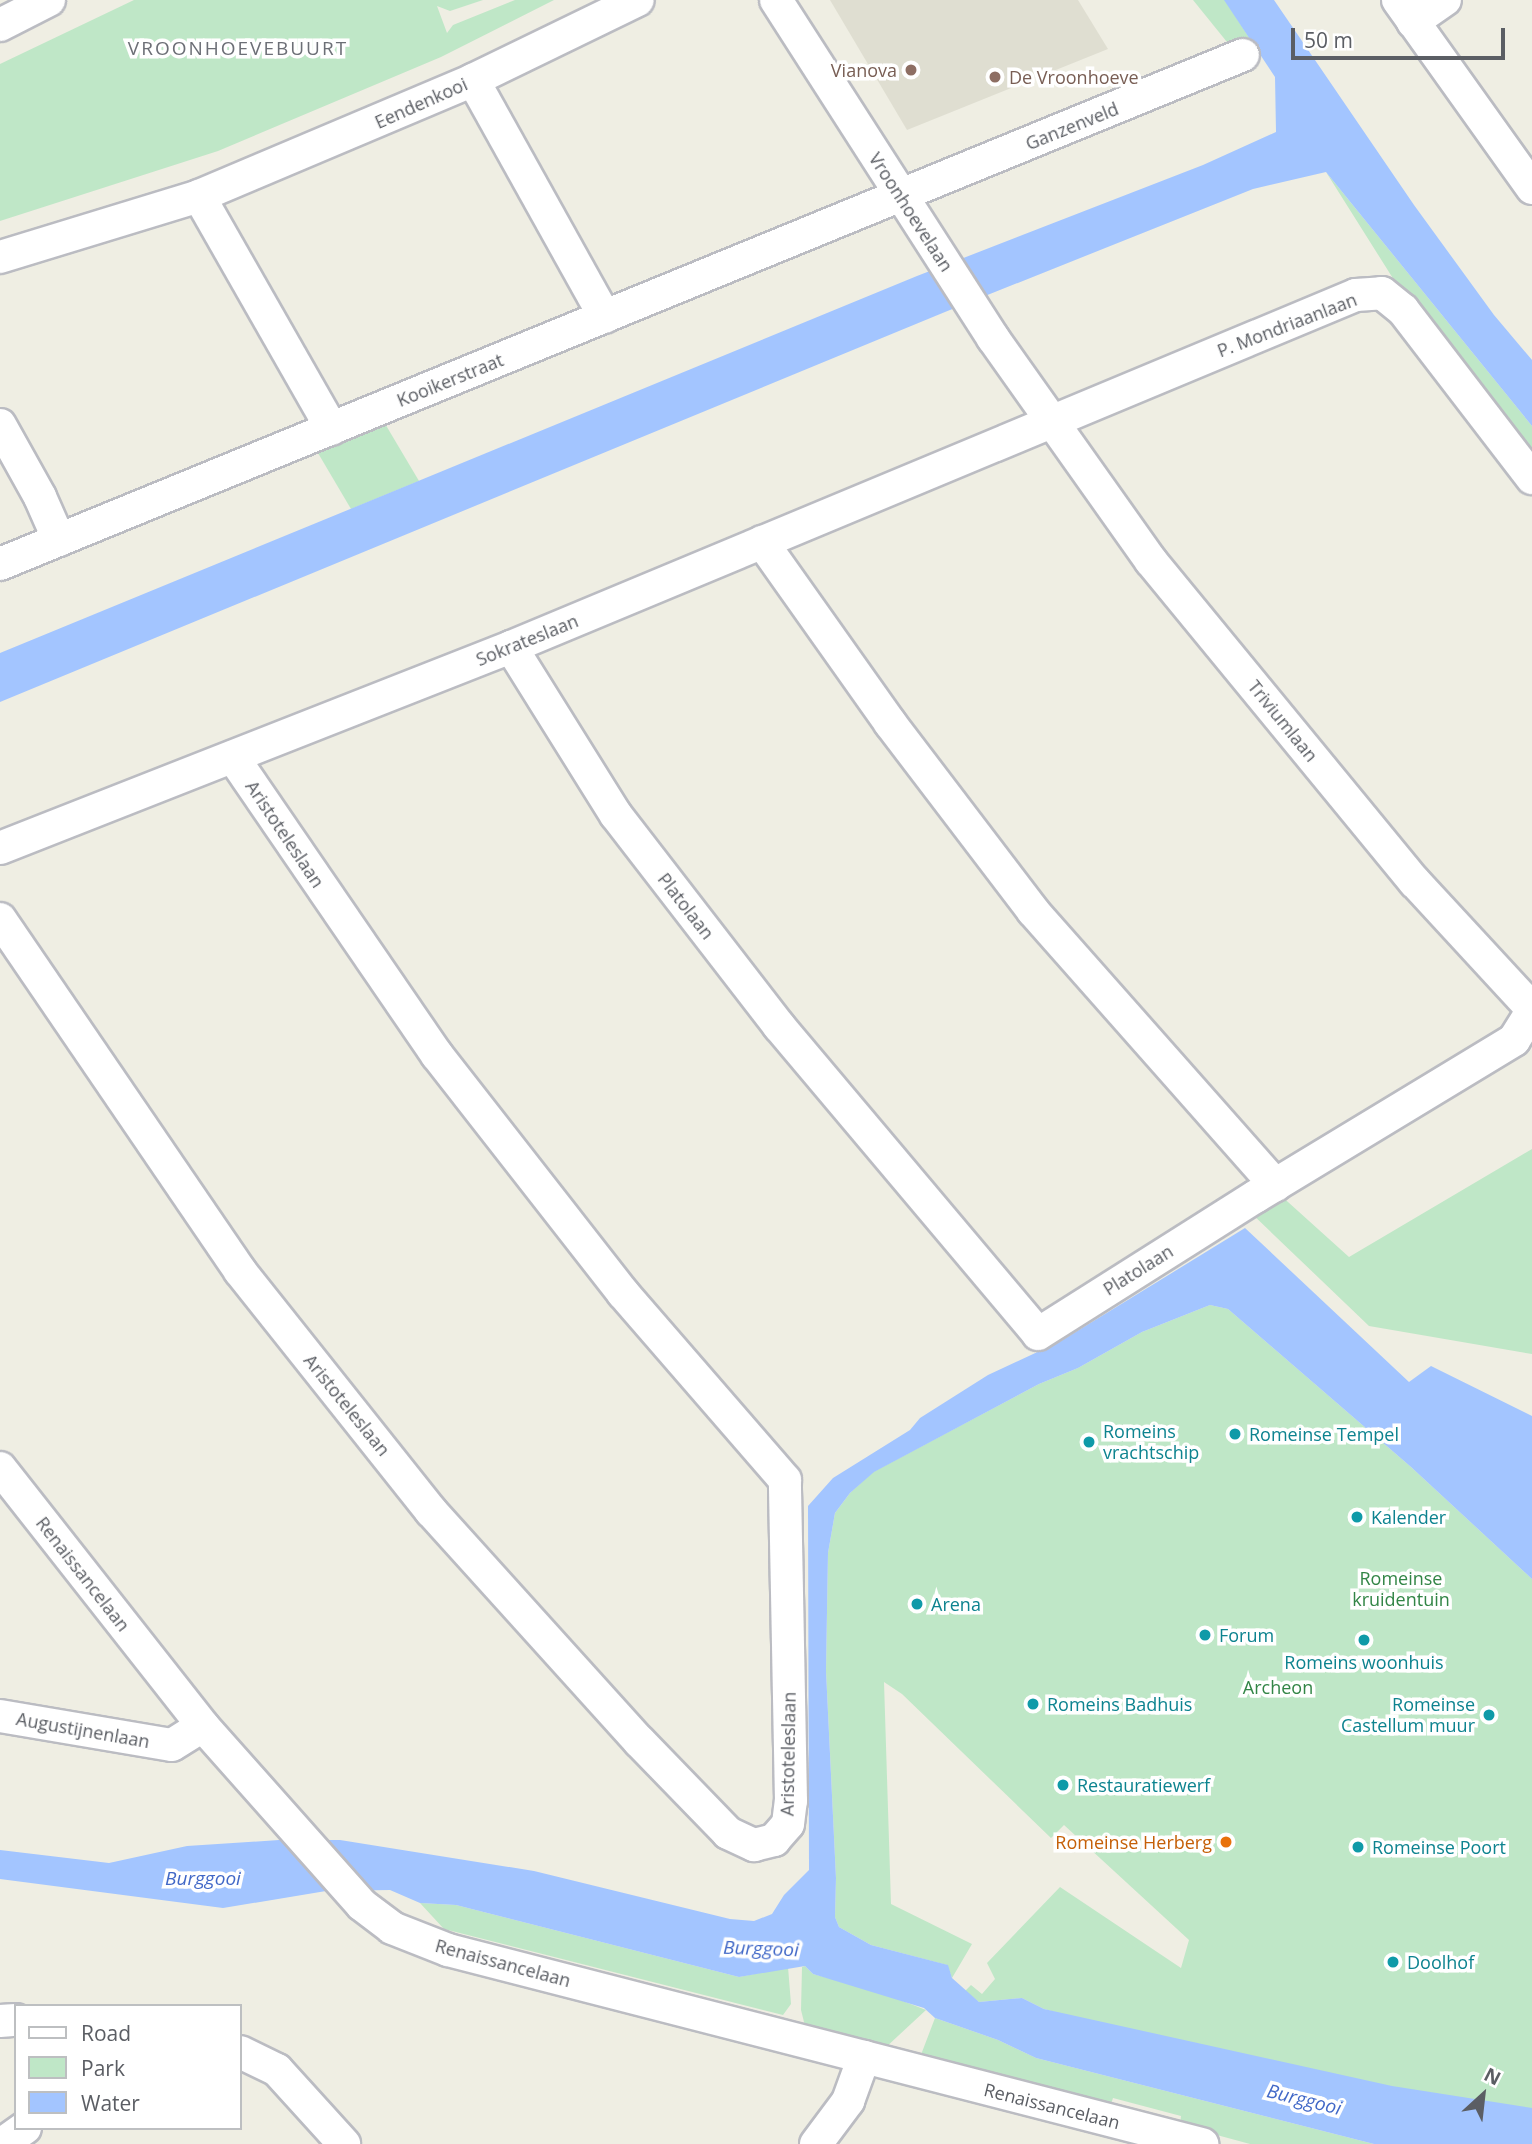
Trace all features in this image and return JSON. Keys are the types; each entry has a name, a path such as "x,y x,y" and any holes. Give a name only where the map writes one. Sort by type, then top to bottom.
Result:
{"street":[{"path":"0,24 49,0"},
{"name":"Eendenkooi","path":"0,257 199,196 473,79 638,0"},
{"name":"Vroonhoevelaan","path":"776,0 934,249 1049,421"},
{"path":"1445,0 1405,11 1532,188"},
{"name":"Ganzenveld","path":"900,195 1243,55"},
{"path":"473,79 605,317"},
{"name":"Kooikerstraat","path":"0,564 900,195"},
{"path":"199,196 332,429"},
{"name":"P. Mondriaanlaan","path":"1049,421 1356,296 1382,293 1403,310 1532,478"},
{"name":"Sokrateslaan","path":"0,848 511,647 1049,421"},
{"name":"Triviumlaan","path":"1049,421 1151,561 1186,604 1415,882 1532,1010 1514,1040 1275,1185"},
{"path":"0,425 40,497 59,540"},
{"path":"762,542 890,723 1033,911 1275,1185"},
{"name":"Platolaan","path":"511,647 616,815 779,1026 1038,1334 1275,1185"},
{"name":"Aristoteleslaan","path":"0,919 240,1271 431,1511 639,1741 728,1833 754,1845 774,1840 788,1824 791,1801 785,1480 623,1293 437,1055 233,757"},
{"name":"Renaissancelaan","path":"0,1468 203,1726 362,1905 392,1928 448,1950 1202,2144"},
{"name":"Augustijnenlaan","path":"0,1716 172,1745 203,1726"},
{"path":"242,2053 277,2070 344,2144"},
{"path":"816,2144 848,2101 864,2057"},
{"path":"2,2144 22,2130"}],"shaded area":[{"path":"830,0 1078,0 1108,49 907,130"}],"green space":[{"path":"134,0 483,0 450,11 437,6 447,33 453,25 515,0 554,0 441,57 218,151 0,221 0,64"},
{"path":"1193,0 1225,0 1250,39 1231,47"},
{"path":"1326,172 1532,426 1532,462 1398,291 1394,280"},
{"path":"384,422 419,481 351,509 315,448"},
{"path":"1532,1149 1532,1354 1369,1326 1249,1211 1278,1193 1349,1257"},
{"name":"Archeon","path":"1210,1305 1228,1309 1411,1467 1532,1579 1532,2144 1044,2009 1022,1998 979,2002 965,1991 971,1985 982,1994 995,1979 987,1963 1060,1887 1181,1968 1189,1940 1064,1825 1051,1838 902,1694 884,1682 891,1904 972,1944 952,1978 947,1965 871,1945 839,1927 835,1917 836,1878 826,1671 828,1553 835,1513 850,1493 873,1472 1039,1384 1078,1368 1142,1332"},
{"path":"420,1903 456,1905 739,1977 788,1967 791,2004 783,2015 444,1929"},
{"path":"805,1966 813,1974 877,1991 926,2010 884,2049 806,2030 801,2010 802,1967"},
{"path":"935,2018 998,2040 1036,2058 1374,2144 1250,2144 1180,2125 1181,2116 1113,2098 1110,2107 919,2060"}],"water":[{"path":"1224,0 1274,0 1414,205 1494,315 1532,360 1532,426 1326,172 1253,189 945,312 0,702 0,653 917,276 1203,165 1276,132 1275,77"},
{"name":"Burggooi","path":"1245,1228 1409,1382 1431,1366 1532,1416 1532,1579 1411,1467 1228,1309 1210,1305 1142,1332 1078,1368 1039,1384 874,1472 850,1493 835,1513 828,1553 826,1671 836,1878 835,1917 839,1927 871,1945 948,1965 952,1978 979,2002 1022,1998 1044,2009 1392,2086 1532,2108 1532,2144 1374,2144 1036,2058 998,2040 935,2018 924,2008 813,1974 805,1966 739,1977 456,1905 420,1903 390,1890 326,1891 223,1908 0,1879 0,1850 109,1863 187,1846 279,1840 340,1840 534,1871 730,1919 754,1921 772,1914 784,1895 809,1870 808,1506 833,1478 910,1430 920,1418 988,1375 1061,1341"}],"place":[{"name":"Vianova","path":"911,70"},
{"name":"De Vroonhoeve","path":"995,77"},
{"name":"Romeinse Tempel","path":"1235,1434"},
{"name":"Romeins vrachtschip","path":"1089,1442"},
{"name":"Kalender","path":"1357,1517"},
{"name":"Arena","path":"917,1604"},
{"name":"Forum","path":"1205,1635"},
{"name":"Romeins woonhuis","path":"1364,1640"},
{"name":"Romeins Badhuis","path":"1033,1704"},
{"name":"Romeinse Castellum muur","path":"1489,1715"},
{"name":"Restauratiewerf","path":"1063,1785"},
{"name":"Romeinse Herberg","path":"1226,1842"},
{"name":"Romeinse Poort","path":"1358,1847"},
{"name":"Doolhof","path":"1393,1962"}],"district":[{"name":"VROONHOEVEBUURT","path":"238,49"}],"park label":[{"name":"Romeinse kruidentuin","path":"1401,1589"}]}
